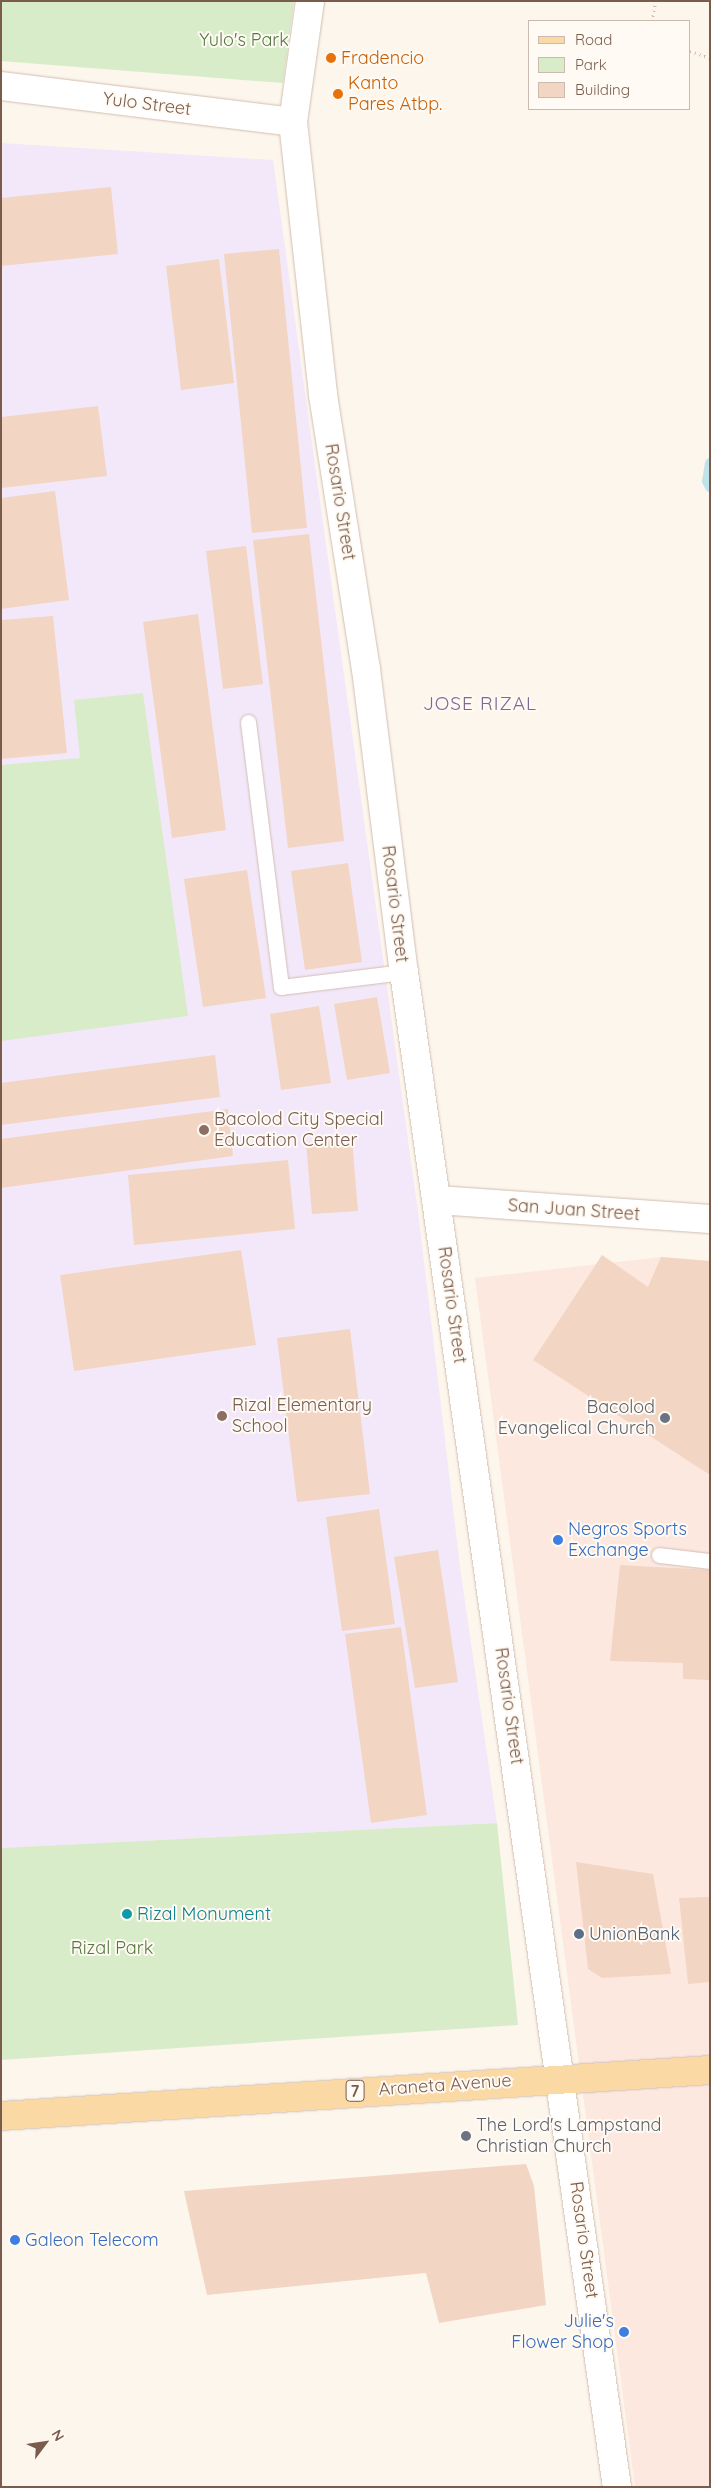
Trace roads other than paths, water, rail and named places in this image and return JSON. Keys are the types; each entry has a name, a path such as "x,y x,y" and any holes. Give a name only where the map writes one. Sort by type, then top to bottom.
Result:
{"main road":[{"name":"Araneta Avenue","path":"1,2116 562,2078 710,2070"}],"street":[{"name":"Rosario Street","path":"310,1 293,122 313,319 366,669 404,972 562,2078 617,2487"},
{"name":"Yulo Street","path":"1,86 293,122"},
{"name":"San Juan Street","path":"437,1200 710,1219"}],"lane":[{"path":"248,722 282,988 404,972"},
{"path":"659,1555 710,1561"}],"waterway":[{"path":"710,463 707,481 710,487"}],"place":[{"name":"Fradencio","path":"331,58"},
{"name":"Kanto Pares Atbp.","path":"338,94"},
{"name":"Bacolod City Special Education Center","path":"204,1130"},
{"name":"Rizal Elementary School","path":"222,1416"},
{"name":"Bacolod Evangelical Church","path":"665,1418"},
{"name":"Negros Sports Exchange","path":"558,1540"},
{"name":"Rizal Monument","path":"127,1914"},
{"name":"UnionBank","path":"579,1934"},
{"name":"The Lord's Lampstand Christian Church","path":"466,2136"},
{"name":"Galeon Telecom","path":"15,2240"},
{"name":"Julie's Flower Shop","path":"624,2332"}],"district":[{"name":"JOSE RIZAL","path":"480,704"}],"park label":[{"name":"Yulo's Park","path":"244,40"},
{"name":"Rizal Park","path":"112,1948"}]}
